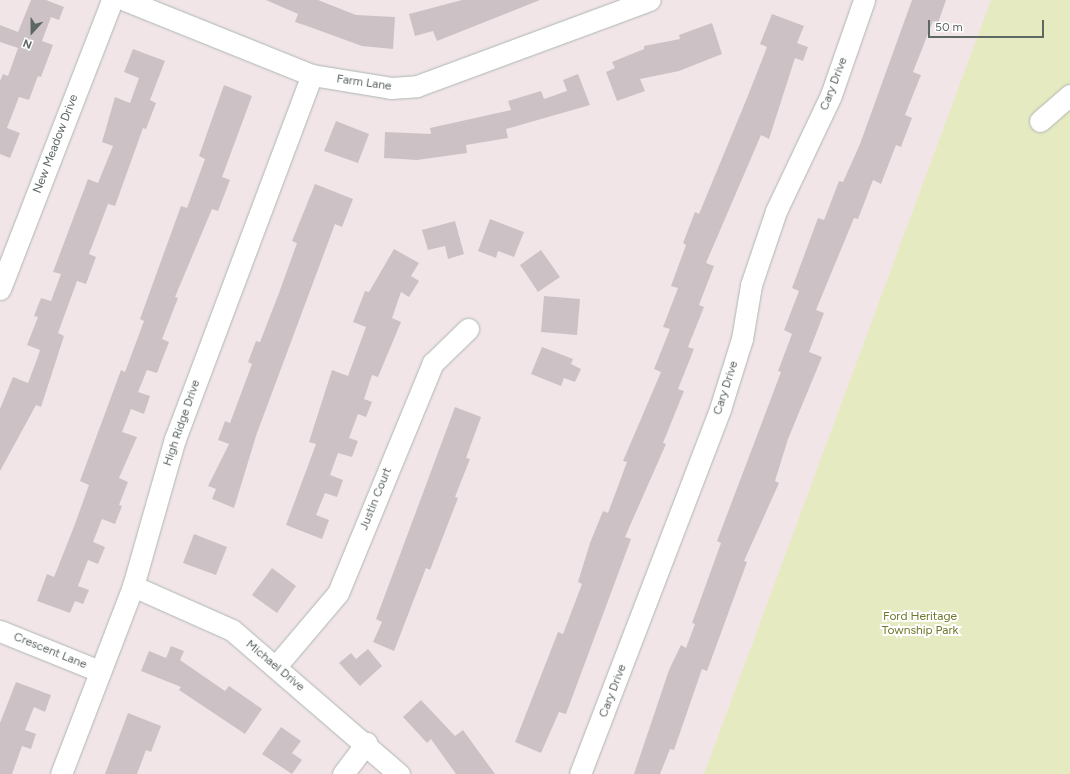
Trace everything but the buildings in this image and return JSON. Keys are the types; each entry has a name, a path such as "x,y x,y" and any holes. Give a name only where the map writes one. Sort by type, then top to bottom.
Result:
{"street":[{"name":"New Meadow Drive","path":"0,289 112,0"},
{"name":"Farm Lane","path":"125,0 312,75 391,88 417,86 650,0"},
{"name":"Cary Drive","path":"580,774 720,409 742,339 751,285 776,211 831,95 857,2"},
{"name":"High Ridge Drive","path":"61,774 133,586 175,439 312,75"},
{"path":"1040,120 1070,95"},
{"name":"Justin Court","path":"277,665 338,593 433,363 468,329"},
{"name":"Michael Drive","path":"133,586 232,630 277,665 399,774"},
{"name":"Crescent Lane","path":"0,631 99,672"},
{"path":"343,774 366,743"}],"green space":[{"name":"Ford Heritage Township Park","path":"991,0 1070,0 1070,774 704,774"}]}
